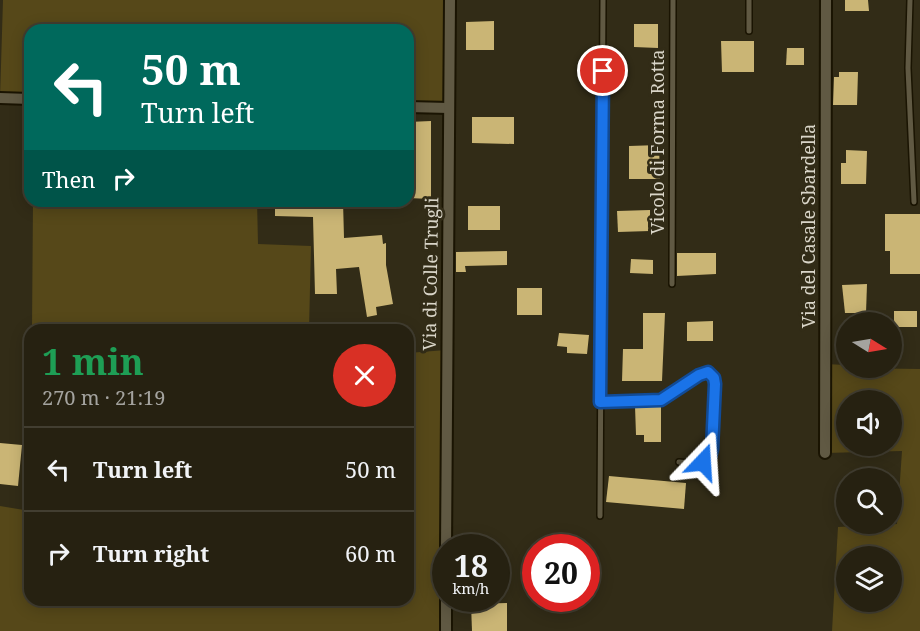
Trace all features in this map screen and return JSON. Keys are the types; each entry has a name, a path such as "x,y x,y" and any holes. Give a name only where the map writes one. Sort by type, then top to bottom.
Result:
{"street":[{"name":"Via di Colle Trugli","path":"446,534 450,0"},
{"name":"Via del Casale Sbardella","path":"825,453 826,0"},
{"path":"0,98 24,99"},
{"path":"414,107 449,108"},
{"path":"446,612 446,631"}],"lane":[{"path":"600,516 603,0"},
{"name":"Vicolo di Forma Rotta","path":"672,284 673,0"},
{"path":"749,0 749,31"},
{"path":"910,0 908,68 914,202"},
{"path":"600,402 661,400 704,372 712,374 715,384 711,453 707,460 699,463 679,462"}],"shaded area":[{"path":"3,0 450,0 449,108 414,107 414,24 24,24 24,99 0,98"},
{"path":"33,207 257,207 258,244 311,246 309,324 32,324"},
{"path":"446,350 446,534 432,534 432,612 446,612 446,631 0,631 0,506 24,510 24,606 414,606 414,353"},
{"path":"825,364 836,365 836,378 902,378 902,369 920,369 920,631 832,631 836,562 836,612 902,612 902,546 837,546 838,534 902,534 902,390 836,390 836,453 825,453"}],"building":[{"path":"845,0 868,0 869,11 845,11"},
{"path":"494,21 494,50 466,50 466,22"},
{"path":"634,24 658,24 658,48 634,47"},
{"path":"721,41 754,41 754,72 722,72"},
{"path":"787,48 804,48 804,65 786,65"},
{"path":"839,72 858,72 857,105 833,105 834,77 839,77"},
{"path":"472,117 514,117 514,144 472,143"},
{"path":"431,121 431,199 414,198 414,122"},
{"path":"659,145 660,179 629,179 629,146"},
{"path":"846,150 867,151 866,184 841,184 841,163 846,163"},
{"path":"468,206 500,206 500,230 468,230"},
{"path":"275,207 343,207 344,238 382,235 383,244 386,243 386,265 393,304 376,307 377,315 367,317 359,267 336,269 337,294 315,294 313,217 275,216"},
{"path":"650,210 650,231 618,232 617,211"},
{"path":"885,214 920,214 920,274 890,274 890,251 885,251"},
{"path":"507,251 507,265 465,266 466,272 456,272 456,252"},
{"path":"677,253 716,253 716,274 677,276"},
{"path":"631,259 653,260 653,274 630,273"},
{"path":"867,284 866,312 845,312 842,285"},
{"path":"517,288 542,288 542,315 517,315"},
{"path":"917,311 917,327 902,327 902,312 894,312"},
{"path":"643,313 665,313 662,381 622,381 623,349 643,349"},
{"path":"713,321 713,341 687,341 687,322"},
{"path":"559,333 589,335 587,354 567,353 567,347 557,346"},
{"path":"661,405 661,442 644,442 644,435 636,435 635,406"},
{"path":"0,443 22,445 18,486 0,484"},
{"path":"609,476 686,483 684,509 606,502"},
{"path":"471,612 507,612 507,631 472,631"}],"route":[{"path":"603,71 600,402 661,400 704,372 712,374 715,384 712,449 710,457 703,462"}]}
